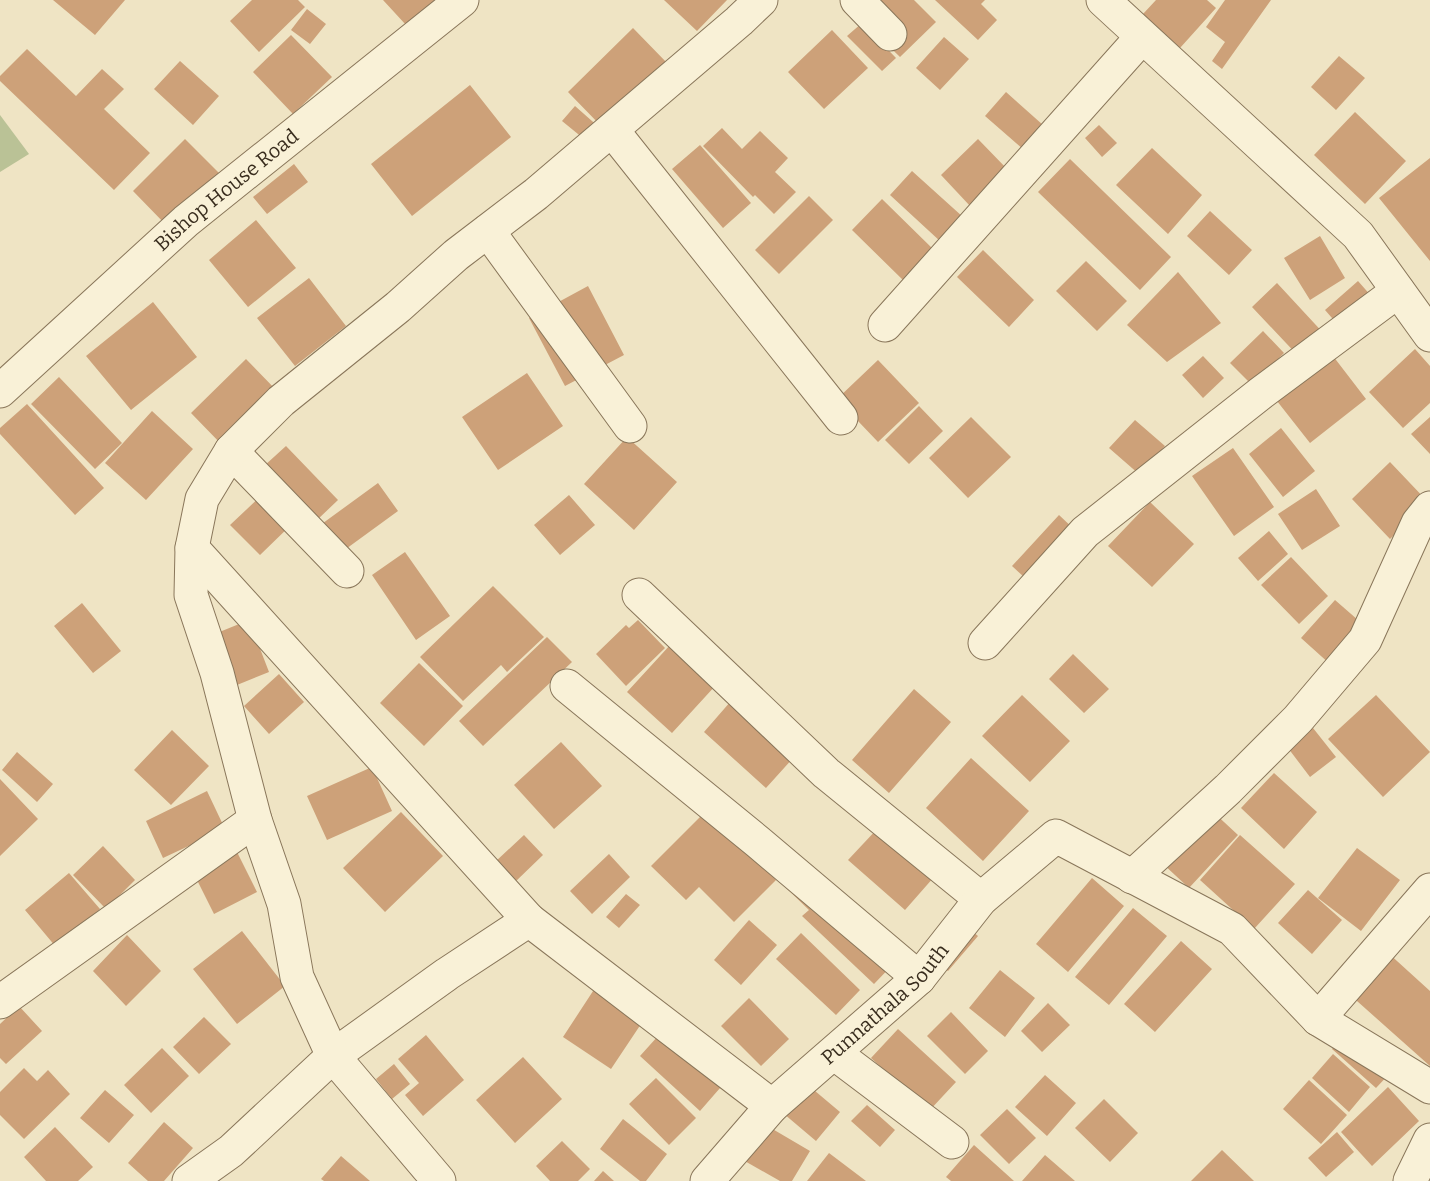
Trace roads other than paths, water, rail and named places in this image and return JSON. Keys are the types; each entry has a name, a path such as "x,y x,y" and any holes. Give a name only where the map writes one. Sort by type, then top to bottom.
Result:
{"street":[{"name":"Bishop House Road","path":"0,391 186,221 462,0"},
{"path":"439,1181 333,1056 297,977 284,904 255,820 217,673 191,595 192,548 202,499 231,451 282,401 389,314 456,255 536,194 761,0"},
{"path":"857,0 890,34"},
{"path":"1102,0 1358,236 1430,335"},
{"path":"885,325 1142,37"},
{"path":"612,130 842,418"},
{"path":"488,231 630,426"},
{"path":"985,643 1085,532 1261,393 1398,291"},
{"path":"231,451 347,571"},
{"path":"1132,877 1228,789 1298,719 1365,640 1419,523 1430,508"},
{"path":"192,548 529,920 772,1106"},
{"path":"639,594 826,773 981,899"},
{"path":"567,686 919,978"},
{"path":"0,1002 255,820"},
{"name":"Punnathala South","path":"707,1181 772,1106 919,978 981,899 1056,836 1232,929 1318,1019 1430,1087"},
{"path":"1318,1019 1430,890"},
{"path":"189,1181 231,1151 333,1056 447,974 529,920"},
{"path":"834,1053 952,1142"},
{"path":"1410,1181 1430,1140"}]}
